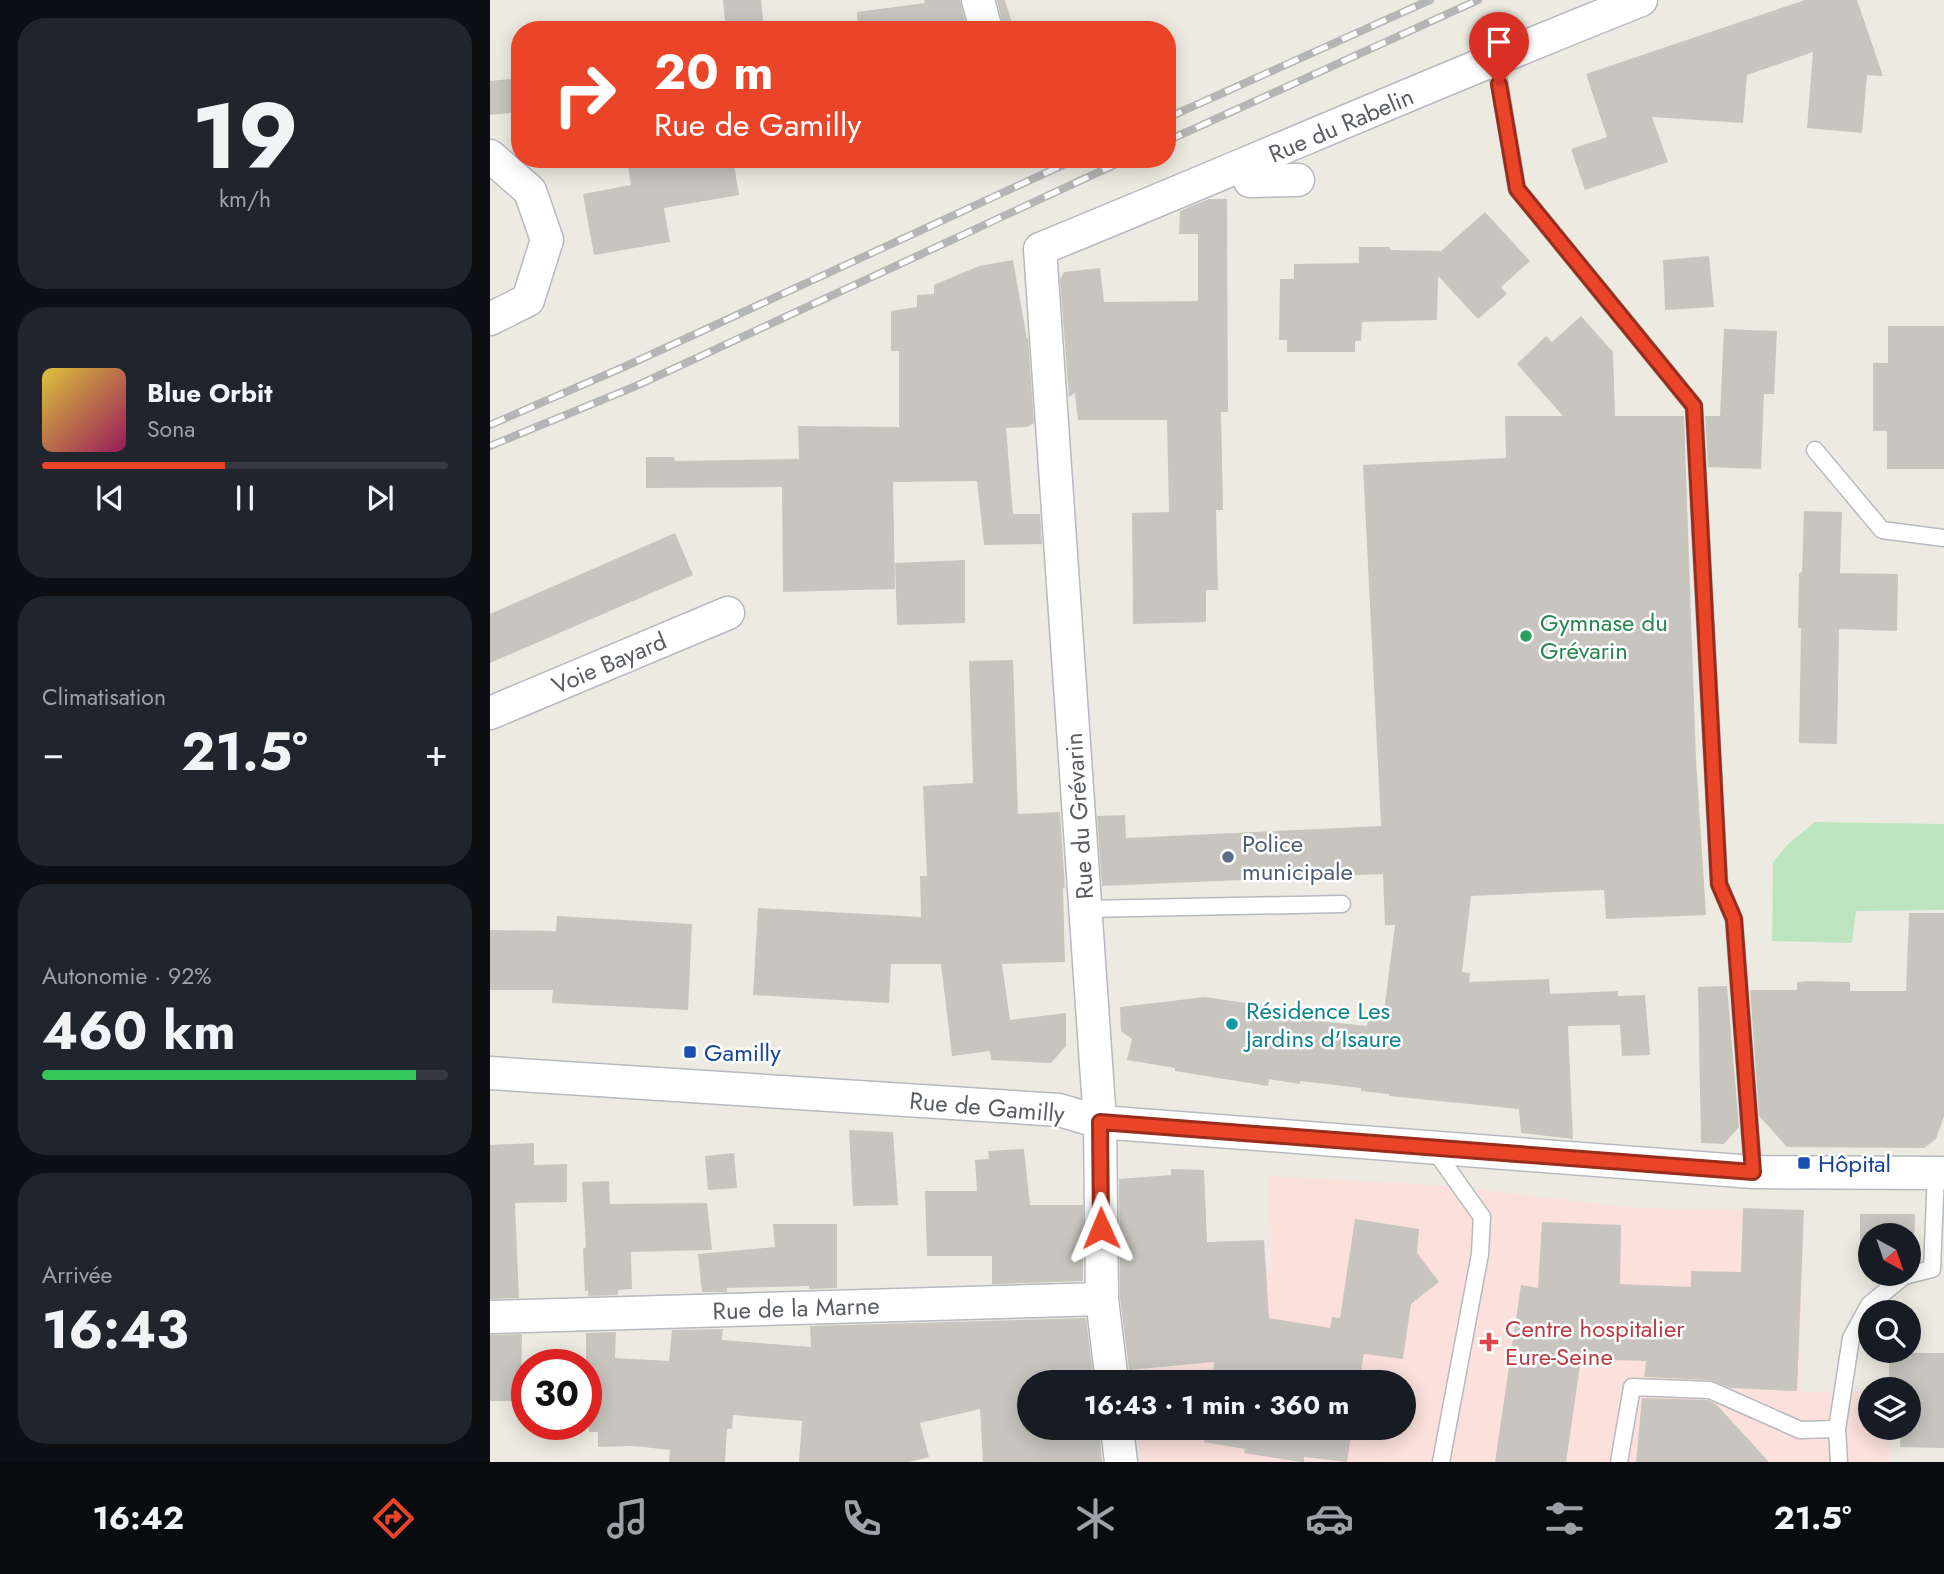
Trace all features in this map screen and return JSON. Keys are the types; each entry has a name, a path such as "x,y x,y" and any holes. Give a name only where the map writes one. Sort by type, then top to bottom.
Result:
{"street":[{"path":"978,0 984,21"},
{"name":"Rue du Rabelin","path":"1040,249 1250,180 1495,58 1641,0"},
{"path":"490,156 530,191 547,240 528,300 490,319"},
{"path":"1250,180 1298,180"},
{"name":"Rue du Grévarin","path":"1040,249 1100,1122 1102,1298 1111,1370"},
{"name":"Voie Bayard","path":"490,713 727,613"},
{"name":"Rue de Gamilly","path":"490,1073 1059,1110 1100,1122 1753,1172 1940,1173"},
{"name":"Rue de la Marne","path":"490,1317 1102,1298"},
{"path":"1118,1440 1121,1462"}],"lane":[{"path":"1495,58 1517,189 1694,406 1719,884 1734,919 1753,1172"},
{"path":"1815,450 1882,530 1944,538"},
{"path":"1085,909 1342,904"},
{"path":"1433,1147 1482,1217 1480,1254 1441,1462"},
{"path":"1839,1462 1837,1429 1851,1338 1869,1305 1904,1276 1932,1269 1940,1173"},
{"path":"1619,1462 1632,1387 1710,1390 1800,1430 1837,1429"}],"shaded area":[{"name":"Centre hospitalier Eure-Seine","path":"1269,1176 1449,1186 1632,1208 1803,1211 1799,1392 1858,1391 1858,1440 1888,1440 1889,1462 1141,1462 1139,1440 1416,1440 1416,1370 1133,1370 1178,1366 1178,1317 1173,1272 1272,1272"}],"green space":[{"path":"1815,822 1944,824 1944,910 1856,911 1852,943 1772,941 1773,862 1787,845"}],"building":[{"path":"723,0 761,0 763,21 725,21"},
{"path":"924,0 960,0 965,21 858,21 857,12 925,3"},
{"path":"997,0 1005,0 1011,21 1002,21"},
{"path":"1805,0 1857,0 1883,76 1867,75 1862,133 1807,128 1813,52 1747,75 1743,123 1652,117 1668,162 1585,190 1571,149 1607,137 1586,74"},
{"path":"511,79 511,113 490,115 490,81"},
{"path":"628,168 734,168 739,195 664,208 670,242 594,255 583,194 631,185"},
{"path":"1209,199 1227,199 1228,412 1221,412 1223,510 1216,510 1218,590 1206,590 1206,622 1133,624 1132,513 1169,512 1167,420 1078,420 1075,393 1069,397 1060,279 1064,272 1100,268 1104,302 1198,301 1198,234 1179,234 1180,211"},
{"path":"1485,212 1530,261 1501,287 1507,294 1478,319 1438,276 1437,320 1362,322 1361,341 1355,341 1355,352 1287,352 1287,340 1279,340 1280,279 1294,279 1294,264 1359,263 1359,247 1441,251"},
{"path":"1709,256 1714,307 1665,310 1663,260"},
{"path":"1013,260 1028,338 1034,423 1027,427 1006,428 1013,514 1040,514 1042,544 984,545 977,481 893,482 895,589 783,592 782,487 646,488 646,457 674,457 675,461 799,459 798,426 899,427 899,351 891,351 891,311 917,307 917,295 934,294 934,285 979,266"},
{"path":"1581,316 1613,352 1615,416 1684,416 1696,760 1706,915 1606,919 1604,890 1471,896 1462,972 1470,973 1469,982 1549,979 1550,994 1618,991 1618,996 1645,995 1650,1055 1622,1056 1620,1025 1568,1026 1573,1139 1521,1133 1519,1109 1389,1096 1361,1091 1361,1088 1300,1081 1300,1084 1269,1079 1268,1086 1175,1071 1175,1068 1127,1060 1132,1039 1121,1031 1120,1007 1205,997 1266,1006 1265,1011 1329,1022 1367,1026 1368,1019 1383,1020 1395,925 1385,925 1383,874 1102,886 1097,816 1125,815 1126,838 1381,826 1363,465 1506,458 1505,416 1563,416 1517,364 1546,336 1552,342"},
{"path":"1888,326 1944,326 1944,469 1887,469 1887,431 1873,431 1873,363 1888,363"},
{"path":"1724,329 1777,331 1774,394 1764,394 1761,469 1708,467 1705,416 1720,416"},
{"path":"1804,511 1842,512 1840,573 1898,574 1897,631 1839,629 1837,744 1799,743 1799,573 1802,572"},
{"path":"675,533 693,575 490,663 490,614"},
{"path":"965,560 965,623 897,625 895,563"},
{"path":"1013,660 1018,814 1060,812 1065,888 1065,962 1002,964 1010,1020 1066,1013 1066,1046 1051,1063 991,1060 990,1051 952,1056 941,964 891,964 889,1003 753,995 758,908 921,917 920,876 927,876 923,786 973,783 969,661"},
{"path":"1909,913 1944,913 1944,1116 1936,1139 1924,1148 1787,1147 1759,1116 1750,990 1797,990 1797,982 1808,981 1850,982 1850,991 1906,991"},
{"path":"557,916 692,924 688,1010 552,1003 553,990 490,990 490,930 556,931"},
{"path":"1727,986 1739,1127 1724,1144 1701,1143 1698,987"},
{"path":"849,1130 893,1132 898,1205 853,1206"},
{"path":"534,1143 534,1165 567,1164 567,1202 515,1203 519,1298 490,1299 490,1145"},
{"path":"1024,1149 1030,1205 1083,1205 1083,1281 992,1284 992,1256 927,1256 925,1191 977,1191 975,1160 989,1159 988,1151"},
{"path":"734,1153 737,1188 708,1190 705,1156"},
{"path":"1171,1169 1204,1170 1207,1242 1264,1240 1269,1318 1330,1328 1332,1317 1340,1318 1355,1219 1419,1229 1417,1253 1439,1282 1411,1304 1403,1359 1364,1354 1361,1370 1213,1370 1214,1362 1129,1370 1120,1298 1119,1179 1171,1175"},
{"path":"609,1181 610,1204 707,1203 712,1250 631,1252 632,1289 618,1290 618,1295 588,1296 588,1291 585,1291 583,1249 586,1247 582,1182"},
{"path":"1743,1208 1804,1210 1797,1391 1731,1388 1710,1380 1644,1377 1646,1361 1581,1359 1566,1462 1495,1462 1521,1285 1538,1288 1542,1222 1621,1225 1620,1284 1691,1287 1691,1271 1741,1272"},
{"path":"1860,1214 1915,1214 1915,1223 1860,1223"},
{"path":"773,1224 837,1224 837,1288 727,1288 727,1292 702,1292 698,1254 775,1247"},
{"path":"1086,1318 1092,1370 1017,1370 1017,1440 1100,1440 1102,1462 983,1462 980,1409 920,1423 929,1457 909,1462 799,1462 802,1421 733,1415 732,1429 727,1429 725,1462 669,1462 670,1450 634,1446 598,1447 598,1440 602,1440 602,1349 586,1349 586,1333 616,1332 615,1358 669,1361 672,1330 723,1329 722,1340 811,1347 810,1326"},
{"path":"522,1334 522,1349 511,1349 511,1401 490,1401 490,1335"},
{"path":"1921,1353 1944,1353 1944,1448 1900,1447 1900,1440 1921,1440 1921,1377 1889,1377 1889,1363 1921,1363"},
{"path":"1642,1398 1708,1400 1717,1405 1769,1462 1636,1462"},
{"path":"1350,1440 1347,1462 1304,1457 1304,1462 1301,1462 1244,1453 1245,1449 1204,1442"}],"railway":[{"path":"1176,114 1430,0"},
{"path":"1176,137 1478,0"},
{"path":"490,425 626,366 1056,168"},
{"path":"490,446 636,386 1108,168"}],"place":[{"name":"Gymnase du Grévarin","path":"1526,636"},
{"name":"Police municipale","path":"1228,857"},
{"name":"Résidence Les Jardins d'Isaure","path":"1232,1024"},
{"name":"Gamilly","path":"690,1052"},
{"name":"Hôpital","path":"1804,1163"},
{"name":"Centre hospitalier Eure-Seine","path":"1489,1342"}],"route":[{"path":"1101,1228 1100,1122 1753,1172 1734,919 1719,884 1694,406 1517,189 1499,84"}]}
